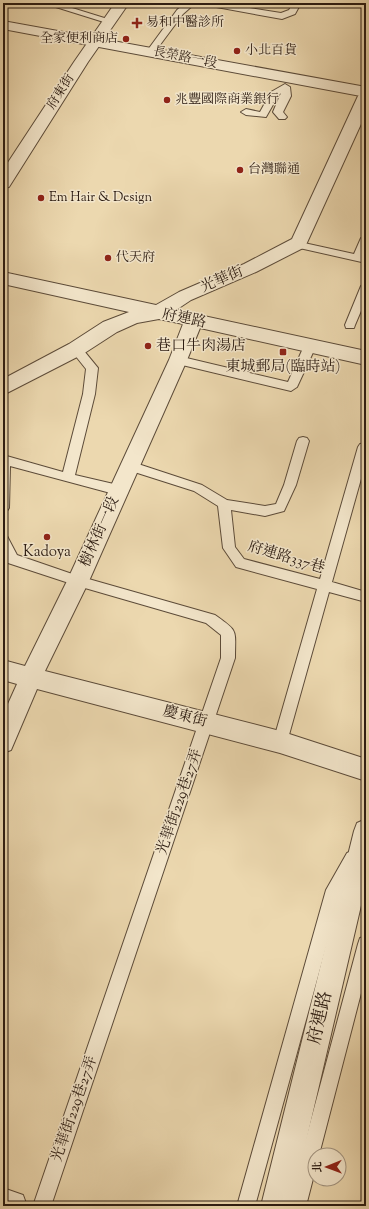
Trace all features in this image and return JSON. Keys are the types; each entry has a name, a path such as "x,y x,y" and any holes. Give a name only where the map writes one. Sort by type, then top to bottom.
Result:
{"street":[{"name":"府東街","path":"3,183 91,47 122,3"},
{"name":"長榮路一段","path":"3,25 91,47 285,87 365,98"},
{"name":"長榮路一段","path":"3,35 91,47 150,51 365,98"},
{"name":"光華街","path":"3,388 76,349 110,326 133,317 157,313 185,296 250,268 299,243 365,98"},
{"name":"府連路","path":"3,278 366,358"},
{"name":"樹林街一段","path":"3,742 31,677 78,581 178,360 193,321"},
{"name":"慶東街","path":"3,670 280,742 366,770"},
{"name":"府連路","path":"276,1206 366,834"},
{"path":"3,1203 12,1206"}],"lane":[{"path":"47,3 110,21"},
{"path":"150,51 180,12 188,5 197,3"},
{"path":"204,3 282,16 292,12 297,3"},
{"path":"246,112 263,115 274,94 285,87 286,96 278,112 282,117"},
{"path":"295,244 362,259 366,238"},
{"path":"350,325 366,286"},
{"path":"178,360 291,387 310,346"},
{"path":"68,478 89,394 92,368 76,349"},
{"path":"129,466 198,488 224,504 265,511 280,508 290,485 303,441"},
{"path":"280,742 323,586 364,447"},
{"path":"3,508 4,460 118,490"},
{"name":"府連路337巷","path":"224,504 229,548 240,563 366,597"},
{"name":"光華街229巷27弄","path":"3,540 12,559 78,581 210,619 228,632 228,658 207,723 42,1206"},
{"path":"246,1206 334,890 366,834"},
{"path":"297,1206 366,944"}],"place":[{"name":"易和中醫診所","path":"137,23"},
{"name":"全家便利商店","path":"126,39"},
{"name":"小北百貨","path":"237,51"},
{"name":"兆豐國際商業銀行","path":"167,100"},
{"name":"台灣聯通","path":"240,170"},
{"name":"Em Hair & Design","path":"41,198"},
{"name":"代天府","path":"108,258"},
{"name":"巷口牛肉湯店","path":"148,346"},
{"name":"東城郵局(臨時站)","path":"283,352"},
{"name":"Kadoya","path":"47,537"}]}
